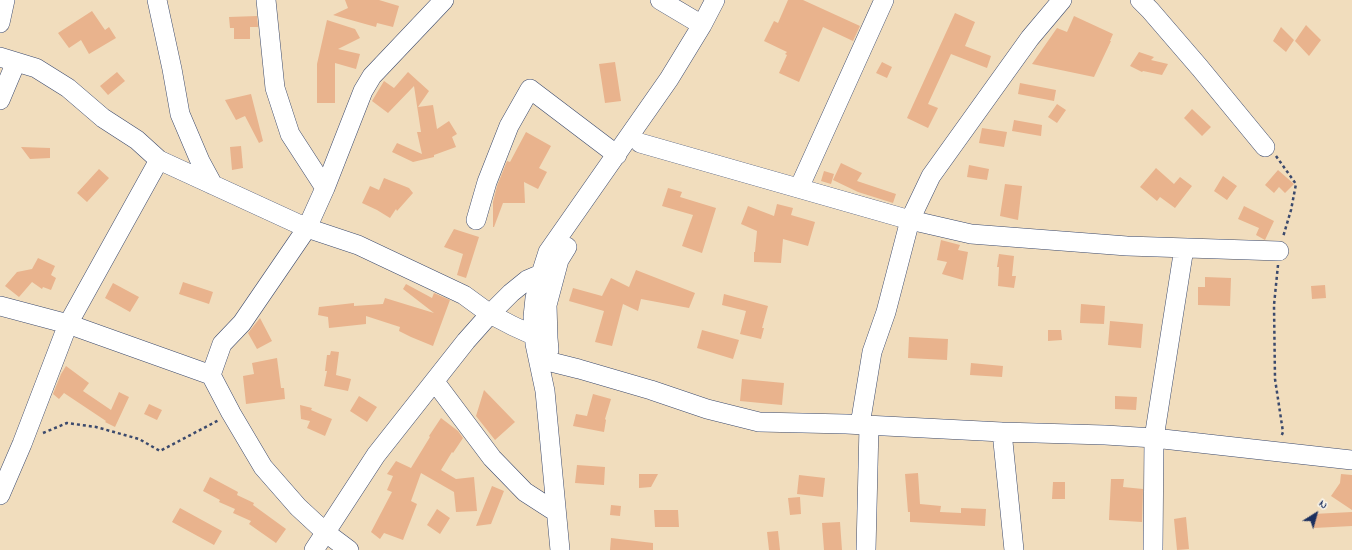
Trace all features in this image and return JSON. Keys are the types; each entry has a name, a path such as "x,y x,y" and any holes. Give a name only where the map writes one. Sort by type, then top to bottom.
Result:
{"street":[{"path":"0,23 5,0"},
{"path":"157,0 180,114 200,161 213,185"},
{"path":"266,0 275,88 290,134 325,188"},
{"path":"211,374 222,344 242,323 307,228 325,188 363,92 372,76 444,0"},
{"path":"660,0 702,26"},
{"path":"569,550 562,457 551,362 533,317 535,298 541,274 548,252 669,79 702,26 715,0"},
{"path":"560,550 541,337 547,305 559,260 640,143 711,30 725,0"},
{"path":"799,188 884,0"},
{"path":"866,550 864,426 872,352 886,312 910,220 930,176 1030,38 1062,0"},
{"path":"1140,0 1200,68 1265,147"},
{"path":"0,100 8,59 36,68 68,88 103,118 136,140 159,160 307,228 358,245 464,295 490,314 541,337"},
{"path":"476,220 487,182 509,126 530,89 618,154"},
{"path":"640,143 910,220 971,234 1127,246 1279,251"},
{"path":"0,495 22,444 68,324 159,160"},
{"path":"1153,550 1154,438 1184,248"},
{"path":"314,550 376,455 466,341 511,293 526,280 541,274"},
{"path":"0,306 68,324 211,374 263,467 298,507 325,532 350,550"},
{"path":"551,362 652,390 707,409 758,422 1154,438 1352,460"},
{"path":"435,382 492,458 525,492 556,512"},
{"path":"1002,432 1014,550"}],"path":[{"path":"1265,147 1276,157 1296,184 1291,210 1279,251 1274,305 1275,379 1283,432 1277,451"},
{"path":"22,444 67,423 96,427 139,439 160,451 231,412"}],"building":[{"path":"345,0 379,0 399,6 393,27 377,23 376,27 333,15 348,8"},
{"path":"788,0 803,0 860,26 853,41 823,27 799,82 779,73 787,52 764,41 774,21 778,23"},
{"path":"92,11 105,30 109,27 116,38 89,54 81,40 69,48 58,33"},
{"path":"955,13 975,22 965,46 991,56 987,68 951,54 928,104 938,108 928,128 907,118"},
{"path":"257,16 258,27 250,27 250,39 234,39 234,28 230,28 229,17"},
{"path":"1074,16 1113,34 1094,77 1032,64 1057,28 1067,32"},
{"path":"327,20 355,29 360,38 338,49 360,54 356,69 335,63 335,103 317,103 317,64"},
{"path":"1306,25 1321,40 1309,56 1295,41"},
{"path":"1281,27 1294,40 1286,52 1273,41"},
{"path":"1139,52 1154,57 1151,60 1168,64 1162,75 1142,72 1130,66"},
{"path":"615,62 621,101 605,103 599,64"},
{"path":"882,62 892,67 887,78 876,73"},
{"path":"117,72 125,81 108,95 100,86"},
{"path":"408,72 429,91 418,107 433,105 437,129 449,121 457,134 452,137 456,147 434,155 434,157 413,162 392,152 397,143 422,154 417,132 421,132 414,86 388,113 372,101 384,81 394,88"},
{"path":"1020,83 1056,90 1054,101 1018,94"},
{"path":"251,94 263,141 259,143 245,116 236,120 225,100"},
{"path":"1057,104 1066,110 1057,123 1048,117"},
{"path":"1192,109 1211,127 1202,136 1184,118"},
{"path":"1014,120 1042,125 1041,136 1012,131"},
{"path":"982,128 1007,132 1004,147 979,143"},
{"path":"526,132 551,146 539,168 547,172 538,189 524,182 525,203 503,203 493,227 493,202 497,186 507,161 510,162"},
{"path":"241,146 243,168 232,170 230,147"},
{"path":"21,147 50,148 50,158 30,159"},
{"path":"841,163 862,173 857,181 896,194 893,203 858,192 833,180"},
{"path":"969,165 989,169 987,180 967,177"},
{"path":"1156,168 1174,184 1180,177 1192,186 1175,208 1160,197 1157,201 1140,187"},
{"path":"99,169 109,178 87,202 77,193"},
{"path":"1278,170 1294,184 1285,193 1279,187 1274,193 1265,185"},
{"path":"824,171 834,174 831,184 821,181"},
{"path":"1223,176 1237,186 1227,200 1214,191"},
{"path":"384,178 409,188 413,193 397,211 396,209 390,218 362,203 370,186 379,190"},
{"path":"1005,184 1022,186 1018,220 1000,216"},
{"path":"668,188 682,192 680,197 716,208 702,253 682,246 693,215 662,206"},
{"path":"777,204 793,208 791,215 815,222 808,246 783,239 781,263 754,262 757,231 741,224 748,206 774,216"},
{"path":"1244,206 1274,221 1265,240 1256,235 1259,228 1238,219"},
{"path":"454,229 479,237 466,278 457,275 463,254 444,247"},
{"path":"941,240 960,245 958,250 968,252 963,280 942,274 947,262 937,260"},
{"path":"999,254 1014,256 1012,276 1016,276 1014,288 998,286 999,267 997,267"},
{"path":"38,258 55,266 51,275 56,278 51,290 43,287 42,289 32,282 19,297 5,286 17,272 32,269"},
{"path":"636,270 695,293 689,308 641,299 638,311 623,304 612,346 595,342 604,311 569,301 573,288 602,296 611,278 629,287"},
{"path":"1205,277 1231,278 1230,306 1198,305 1198,287 1205,287"},
{"path":"183,282 213,292 209,304 179,294"},
{"path":"113,283 139,297 130,312 105,298"},
{"path":"406,284 432,298 434,293 450,300 433,346 399,331 400,327 366,316 366,324 329,328 328,317 318,315 319,307 354,303 354,306 383,304 385,298 434,313 403,289"},
{"path":"1325,285 1326,298 1312,299 1311,286"},
{"path":"724,294 768,306 762,328 764,328 761,339 740,334 746,311 722,305"},
{"path":"1081,304 1105,306 1104,324 1080,323"},
{"path":"260,318 272,341 257,349 248,333"},
{"path":"1110,321 1143,324 1141,348 1108,345"},
{"path":"702,330 739,340 733,359 697,348"},
{"path":"1048,330 1061,330 1062,340 1048,341"},
{"path":"909,337 948,339 947,360 908,358"},
{"path":"331,351 339,352 336,375 351,379 348,391 324,386 327,371 325,371 327,355 330,355"},
{"path":"277,358 281,388 284,388 285,399 246,404 243,376 254,374 252,363"},
{"path":"971,363 1003,366 1002,377 970,375"},
{"path":"66,366 89,383 83,391 111,410 119,392 129,397 115,427 105,422 106,421 64,393 59,399 53,394"},
{"path":"742,379 784,383 782,405 740,401"},
{"path":"484,390 515,422 495,440 476,416"},
{"path":"593,394 611,399 605,419 604,432 573,426 576,414 587,416"},
{"path":"359,396 377,407 367,422 350,411"},
{"path":"1115,396 1137,397 1136,410 1115,409"},
{"path":"149,404 162,410 157,420 144,414"},
{"path":"300,405 312,408 311,410 332,419 325,436 307,428 310,421 301,419"},
{"path":"441,418 458,431 463,438 441,470 456,479 474,477 477,511 456,512 454,492 421,473 411,501 417,504 403,540 384,533 380,539 371,532 392,492 387,490 393,476 387,474 396,461 411,468"},
{"path":"577,465 605,467 604,485 575,483"},
{"path":"918,473 920,504 941,506 940,512 961,513 961,508 986,509 985,526 910,522 905,474"},
{"path":"639,474 658,474 651,487 639,488"},
{"path":"1341,474 1352,475 1352,510 1331,496 1340,483"},
{"path":"799,475 825,478 823,497 797,494"},
{"path":"210,477 238,492 237,495 254,503 253,505 286,529 276,543 249,524 251,521 233,513 235,509 219,502 220,500 203,491"},
{"path":"1111,479 1124,479 1123,487 1143,489 1142,522 1109,520"},
{"path":"1053,482 1065,482 1065,499 1052,499"},
{"path":"492,486 504,491 491,524 476,526"},
{"path":"800,497 801,514 790,515 788,498"},
{"path":"611,505 621,506 620,516 610,515"},
{"path":"180,508 222,531 214,545 172,522"},
{"path":"437,509 450,518 440,534 427,525"},
{"path":"654,510 678,510 679,527 655,527"},
{"path":"1352,512 1352,526 1314,528 1313,514"},
{"path":"1186,517 1189,549 1177,550 1174,519"},
{"path":"840,522 842,550 824,550 822,523"},
{"path":"778,531 780,550 769,550 767,532"},
{"path":"611,538 653,543 653,550 610,550"}]}
